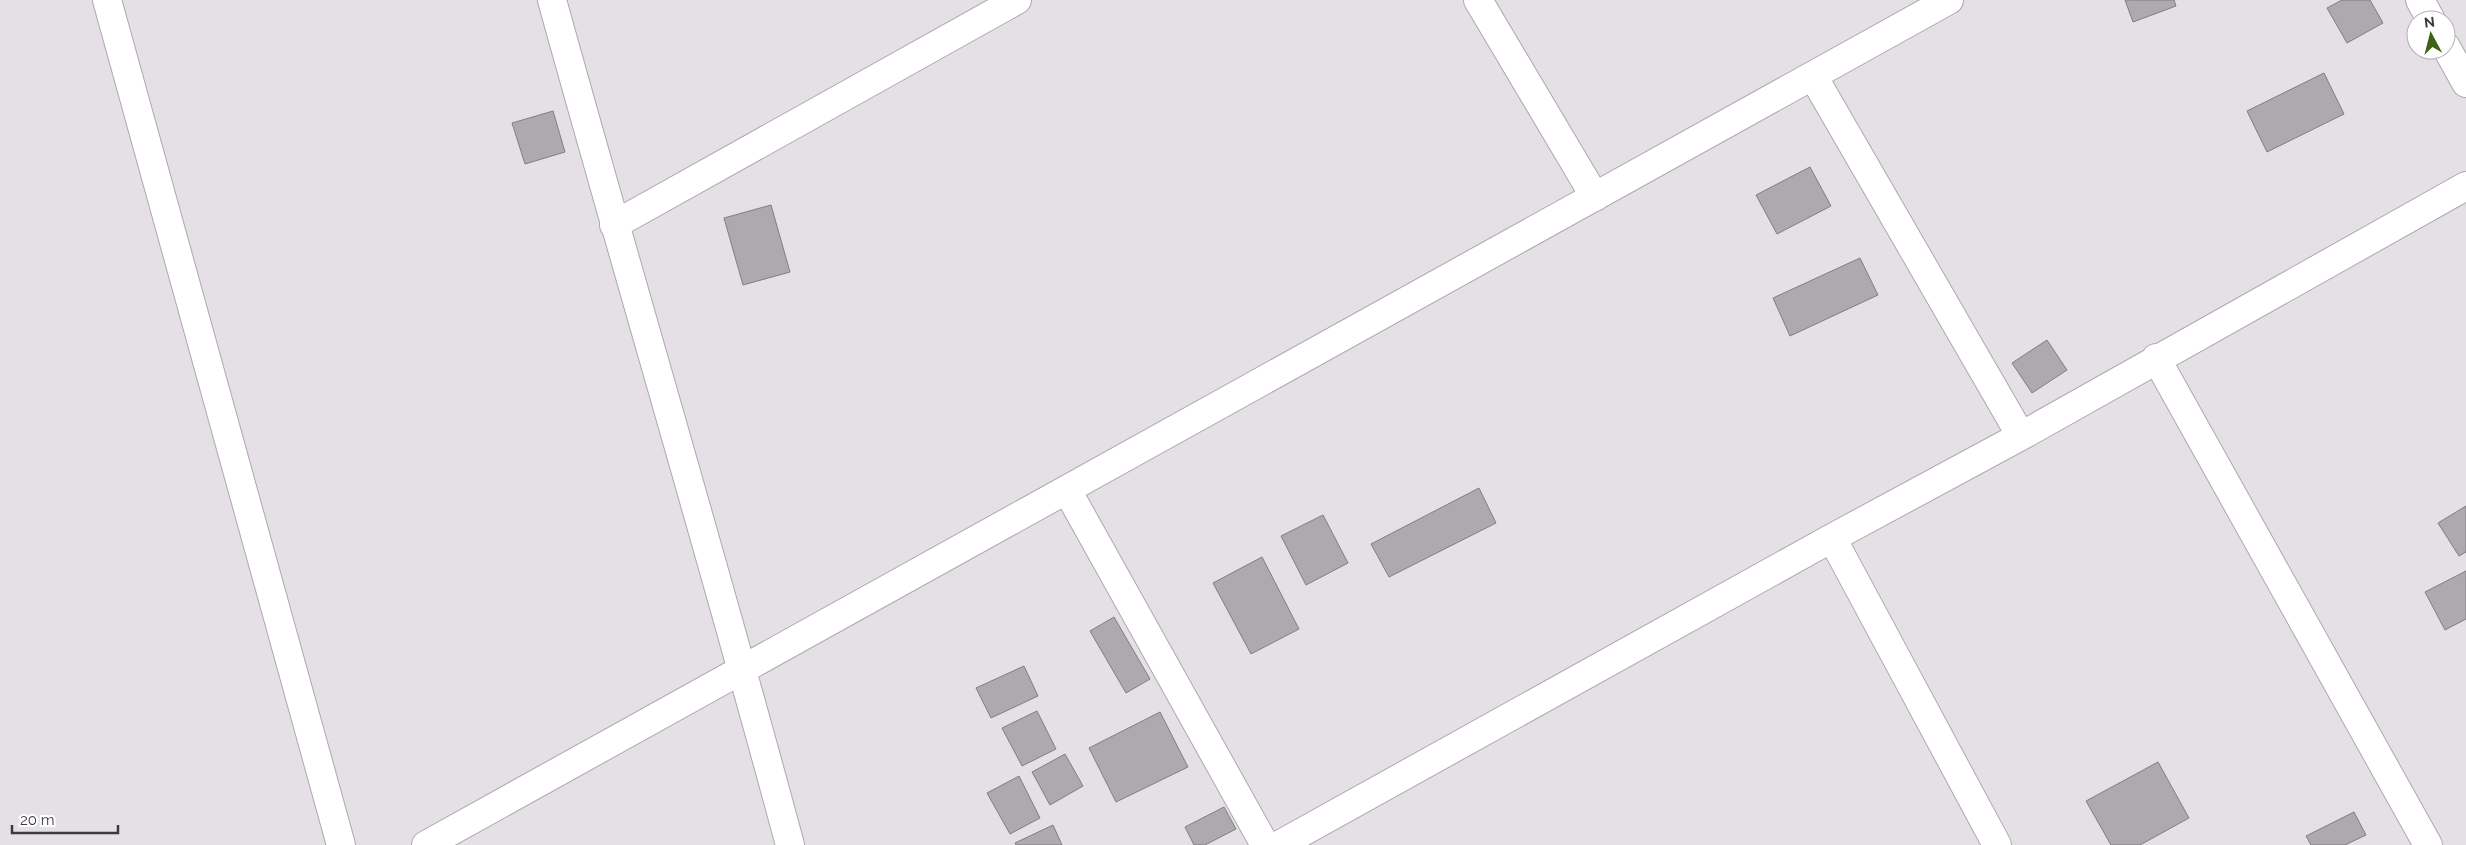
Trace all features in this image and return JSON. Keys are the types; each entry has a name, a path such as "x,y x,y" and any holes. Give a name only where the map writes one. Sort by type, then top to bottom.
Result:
{"street":[{"path":"107,0 341,845"},
{"path":"552,0 614,225 743,670 790,845"},
{"path":"614,225 1017,0"},
{"path":"1478,0 1595,197"},
{"path":"426,845 1949,0"},
{"path":"2453,60 2466,83"},
{"path":"1813,76 2021,436"},
{"path":"1279,845 1832,538 2021,436 2156,358 2466,186"},
{"path":"2156,358 2428,845"},
{"path":"1067,490 1265,845"},
{"path":"1832,538 1997,845"}],"building":[{"path":"2125,0 2174,0 2176,6 2133,22"},
{"path":"2342,0 2370,0 2383,23 2347,43 2327,8"},
{"path":"2324,73 2344,114 2267,152 2247,111"},
{"path":"553,111 565,152 525,164 512,123"},
{"path":"1810,167 1831,206 1777,234 1756,195"},
{"path":"771,205 790,272 743,285 724,218"},
{"path":"1860,258 1878,295 1790,336 1773,298"},
{"path":"2047,340 2067,370 2032,393 2012,363"},
{"path":"1479,488 1496,523 1389,577 1371,544"},
{"path":"2466,506 2466,552 2459,556 2438,523"},
{"path":"1323,515 1348,563 1306,585 1281,536"},
{"path":"1262,557 1299,629 1251,654 1213,583"},
{"path":"2466,571 2466,619 2445,630 2425,592"},
{"path":"1114,617 1150,679 1126,693 1090,631"},
{"path":"1024,666 1038,696 991,718 976,688"},
{"path":"1037,711 1056,749 1022,766 1002,728"},
{"path":"1160,712 1188,767 1116,802 1089,748"},
{"path":"1065,754 1083,786 1050,805 1032,772"},
{"path":"2158,762 2189,818 2140,845 2111,845 2086,801"},
{"path":"1019,776 1040,818 1010,834 987,793"},
{"path":"1224,807 1236,829 1205,845 1194,845 1185,827"},
{"path":"2354,812 2366,835 2345,845 2311,845 2306,836"},
{"path":"1053,825 1062,845 1016,845 1015,843"}]}
